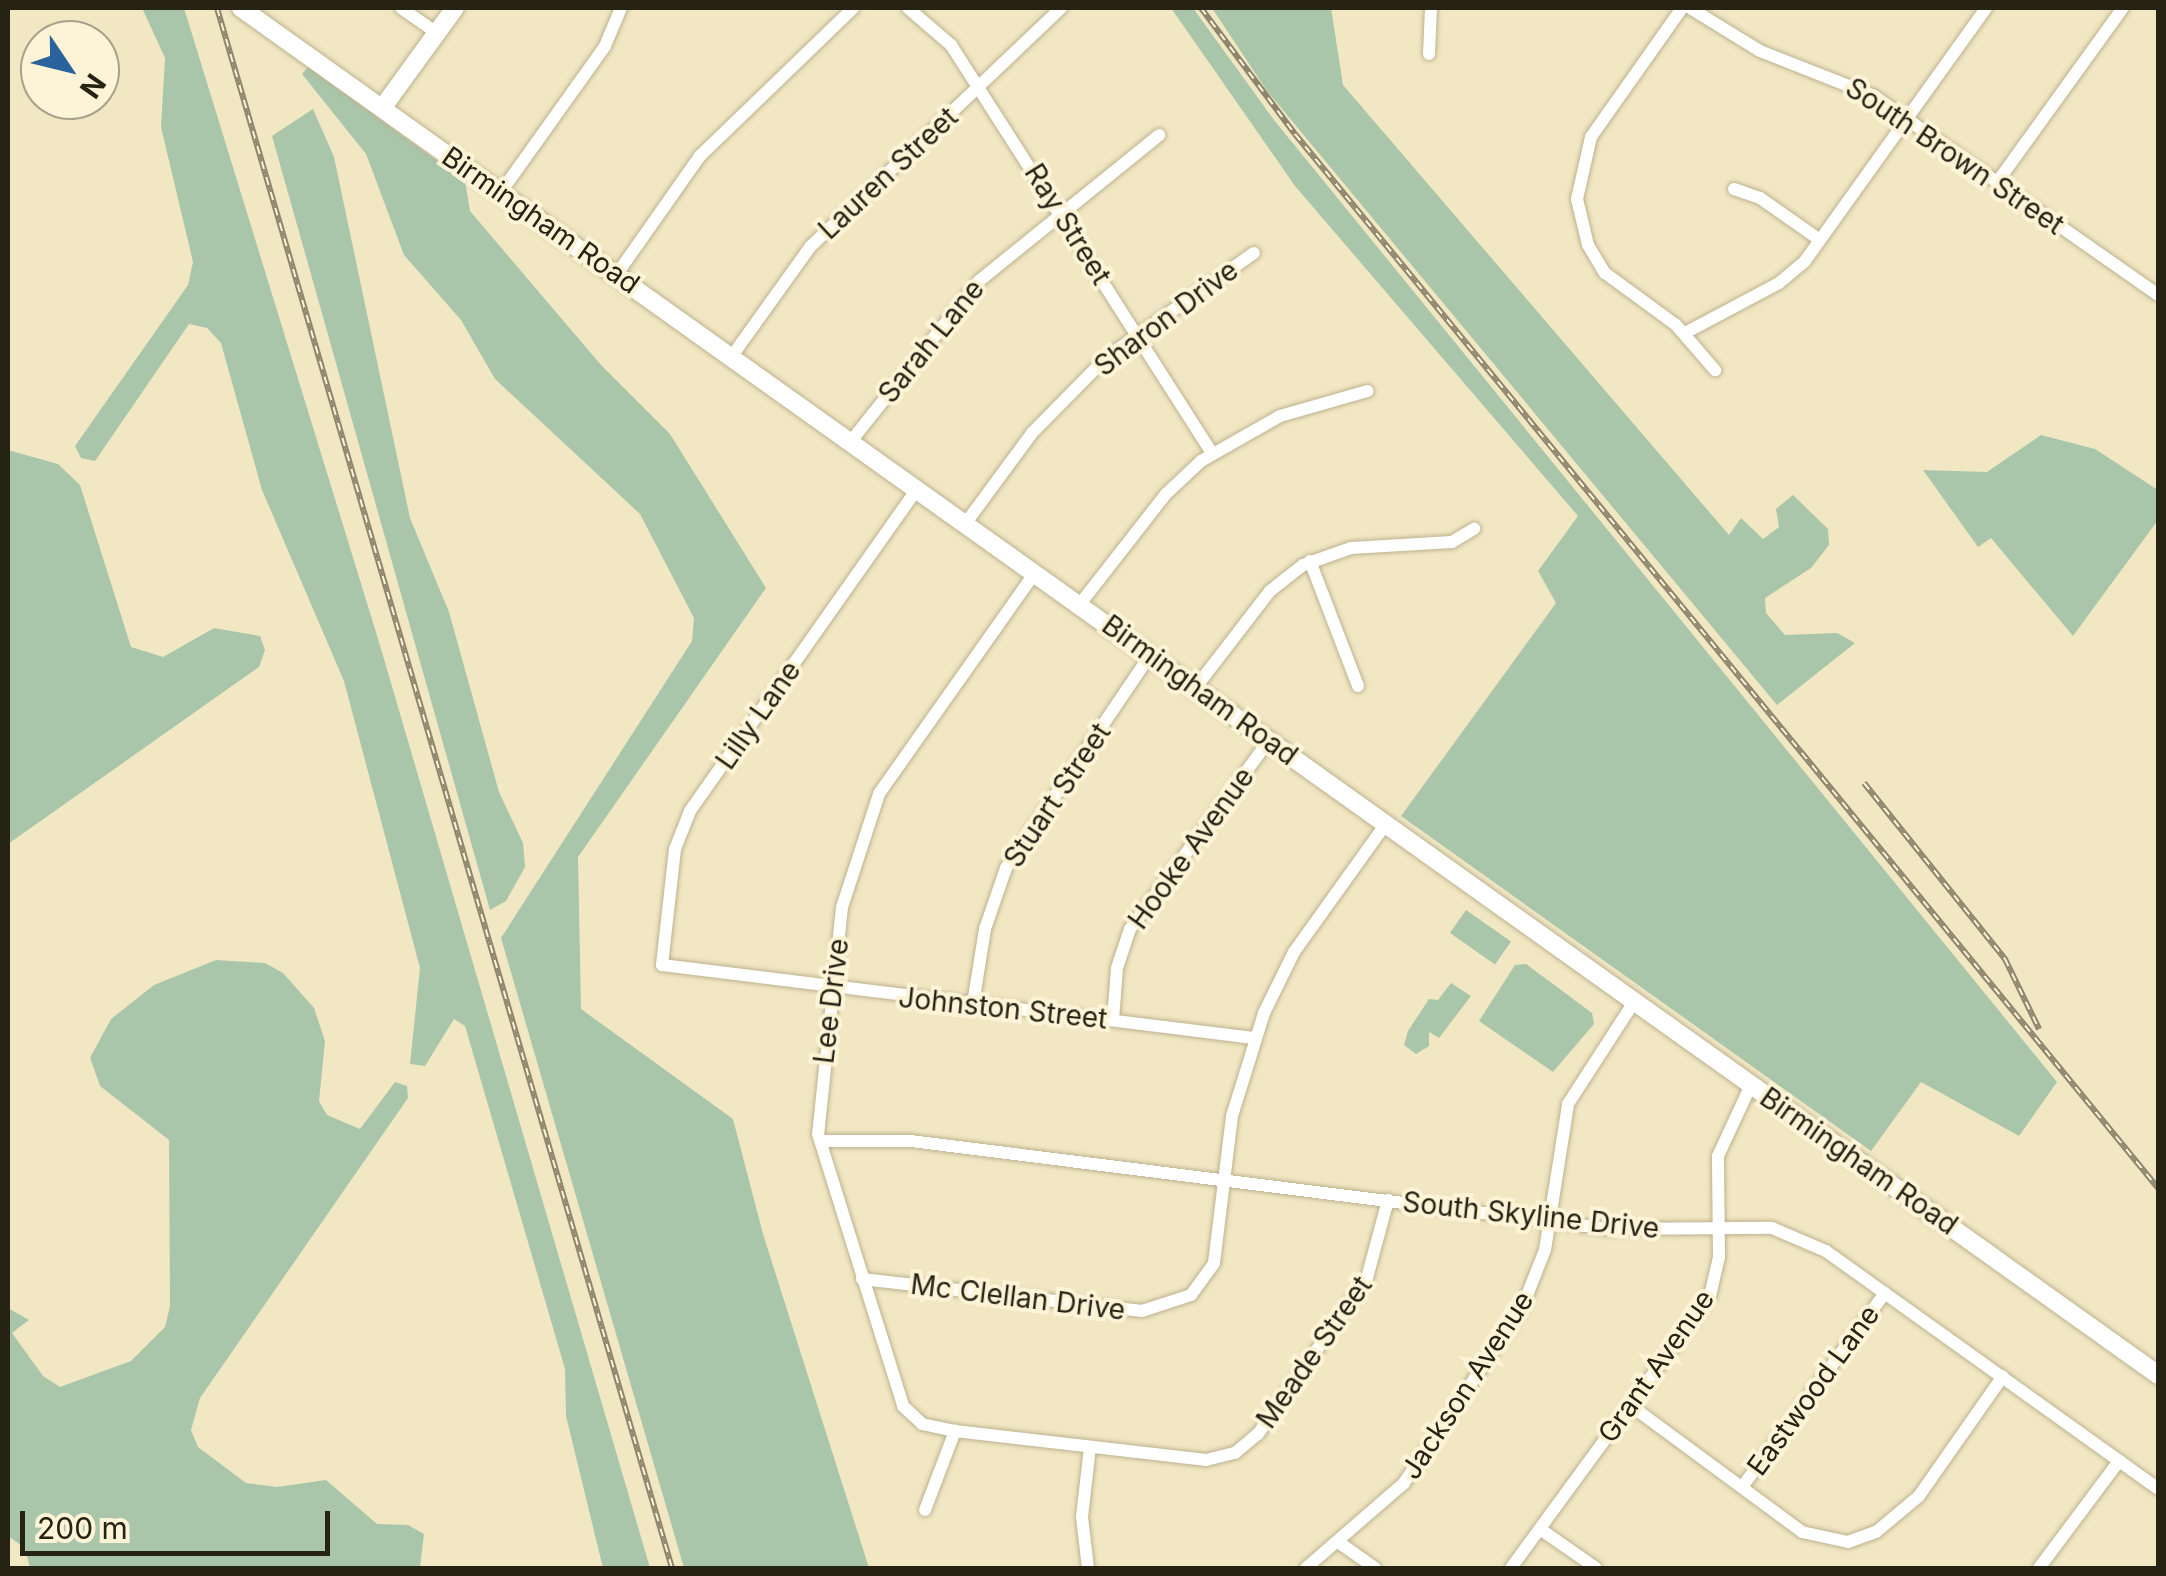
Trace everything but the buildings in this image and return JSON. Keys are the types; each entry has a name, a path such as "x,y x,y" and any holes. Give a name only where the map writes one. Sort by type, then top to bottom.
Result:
{"street":[{"name":"Birmingham Road","path":"241,8 2158,1375"},
{"path":"401,8 437,33"},
{"path":"382,108 455,8"},
{"path":"502,192 605,46 622,8"},
{"path":"617,274 700,156 853,8"},
{"name":"Ray Street","path":"908,8 951,44 1212,454"},
{"name":"Lauren Street","path":"732,356 810,247 1061,8"},
{"path":"1429,54 1431,8"},
{"path":"1682,8 1591,137 1577,199 1582,230 1605,272 1684,334 1715,370"},
{"name":"South Brown Street","path":"1690,8 1750,46 1852,84 1908,118 2158,295"},
{"path":"1684,334 1779,283 1820,240 1984,8"},
{"path":"1998,181 2123,8"},
{"name":"Sarah Lane","path":"851,441 952,309 1061,212 1159,135"},
{"path":"1734,189 1760,198 1820,240"},
{"name":"Sharon Drive","path":"965,524 1032,433 1136,332 1254,252"},
{"path":"1080,604 1166,494 1212,454 1306,405 1368,391"},
{"name":"Lilly Lane","path":"662,966 676,848 690,811 917,489"},
{"path":"1196,687 1270,591 1310,561 1352,548 1452,542 1474,529"},
{"path":"1310,561 1358,686"},
{"name":"Lee Drive","path":"955,1432 922,1424 903,1406 821,1150 825,1141 818,1134 818,1106 850,867 878,794 1034,574"},
{"name":"Stuart Street","path":"973,1004 985,929 1006,868 1151,654"},
{"name":"Hooke Avenue","path":"1113,1020 1118,968 1130,930 1270,739"},
{"name":"Mc Clellan Drive","path":"862,1279 1142,1311 1168,1307 1200,1286 1214,1263 1232,1116 1254,1038 1294,952 1385,825"},
{"name":"Johnston Street","path":"662,966 752,980 1254,1038"},
{"name":"Jackson Avenue","path":"1306,1568 1341,1544 1404,1482 1522,1308 1540,1270 1568,1104 1634,1002"},
{"name":"Grant Avenue","path":"1511,1568 1710,1296 1718,1270 1721,1140 1751,1085"},
{"name":"South Skyline Drive","path":"825,1141 910,1141 1647,1232 1755,1225 1804,1239 2158,1489"},
{"name":"Meade Street","path":"955,1432 1206,1460 1248,1445 1367,1278 1388,1200"},
{"name":"Eastwood Lane","path":"1742,1487 1885,1293"},
{"path":"1630,1405 1809,1536 1848,1542 1876,1532 1920,1496 2002,1376"},
{"path":"925,1510 955,1432"},
{"path":"1088,1568 1083,1496 1090,1446"},
{"path":"2039,1568 2120,1460"},
{"path":"1540,1529 1596,1568"},
{"path":"1341,1544 1375,1568"}],"green space":[{"path":"142,8 184,8 379,642 650,1568 603,1568 566,1416 565,1369 465,1026 454,1019 425,1066 410,1064 420,968 344,681 262,490 221,343 207,328 189,324 95,461 81,458 75,446 188,285 193,262 161,127 165,58"},
{"path":"1171,8 1193,8 1274,120 2057,1082 2019,1136 1921,1082 1871,1151 1401,816 1556,603 1538,571 1578,516 1295,186"},
{"path":"1212,8 1331,8 1343,85 1729,535 1741,518 1763,539 1779,527 1776,509 1793,495 1828,529 1829,545 1811,568 1765,598 1766,613 1785,635 1837,633 1855,643 1777,705 1267,91"},
{"path":"308,67 465,181 470,211 601,365 670,434 766,588 578,857 581,1009 733,1119 763,1234 869,1568 684,1568 501,938 692,641 694,618 640,514 495,379 461,320 404,255 366,154 302,74"},
{"path":"313,109 334,157 410,518 449,612 499,792 523,843 525,867 506,901 490,910 272,136"},
{"path":"2041,435 2095,449 2158,490 2158,520 2073,636 1991,538 1978,547 1923,470 1987,472"},
{"path":"8,450 58,464 80,485 131,647 163,657 214,628 260,636 265,650 259,667 8,844"},
{"path":"1466,910 1511,942 1495,964 1450,933"},
{"path":"216,960 265,963 283,973 314,1008 325,1041 319,1101 327,1115 360,1129 395,1082 407,1086 408,1098 200,1398 191,1430 198,1447 246,1483 277,1487 326,1480 377,1524 408,1525 424,1534 420,1568 30,1568 25,1548 8,1536 8,1308 29,1320 12,1333 43,1376 60,1387 131,1361 165,1327 170,1306 169,1140 100,1086 90,1058 111,1019 154,985"},
{"path":"1526,964 1592,1013 1594,1024 1553,1072 1479,1021 1515,965"},
{"path":"1451,983 1471,996 1439,1038 1429,1032 1429,1046 1416,1054 1404,1045 1408,1031 1429,999 1438,1000"}],"railway":[{"path":"217,8 672,1568"},
{"path":"1201,8 1295,134 2158,1188"},
{"path":"1864,783 2005,959 2039,1029"}]}
